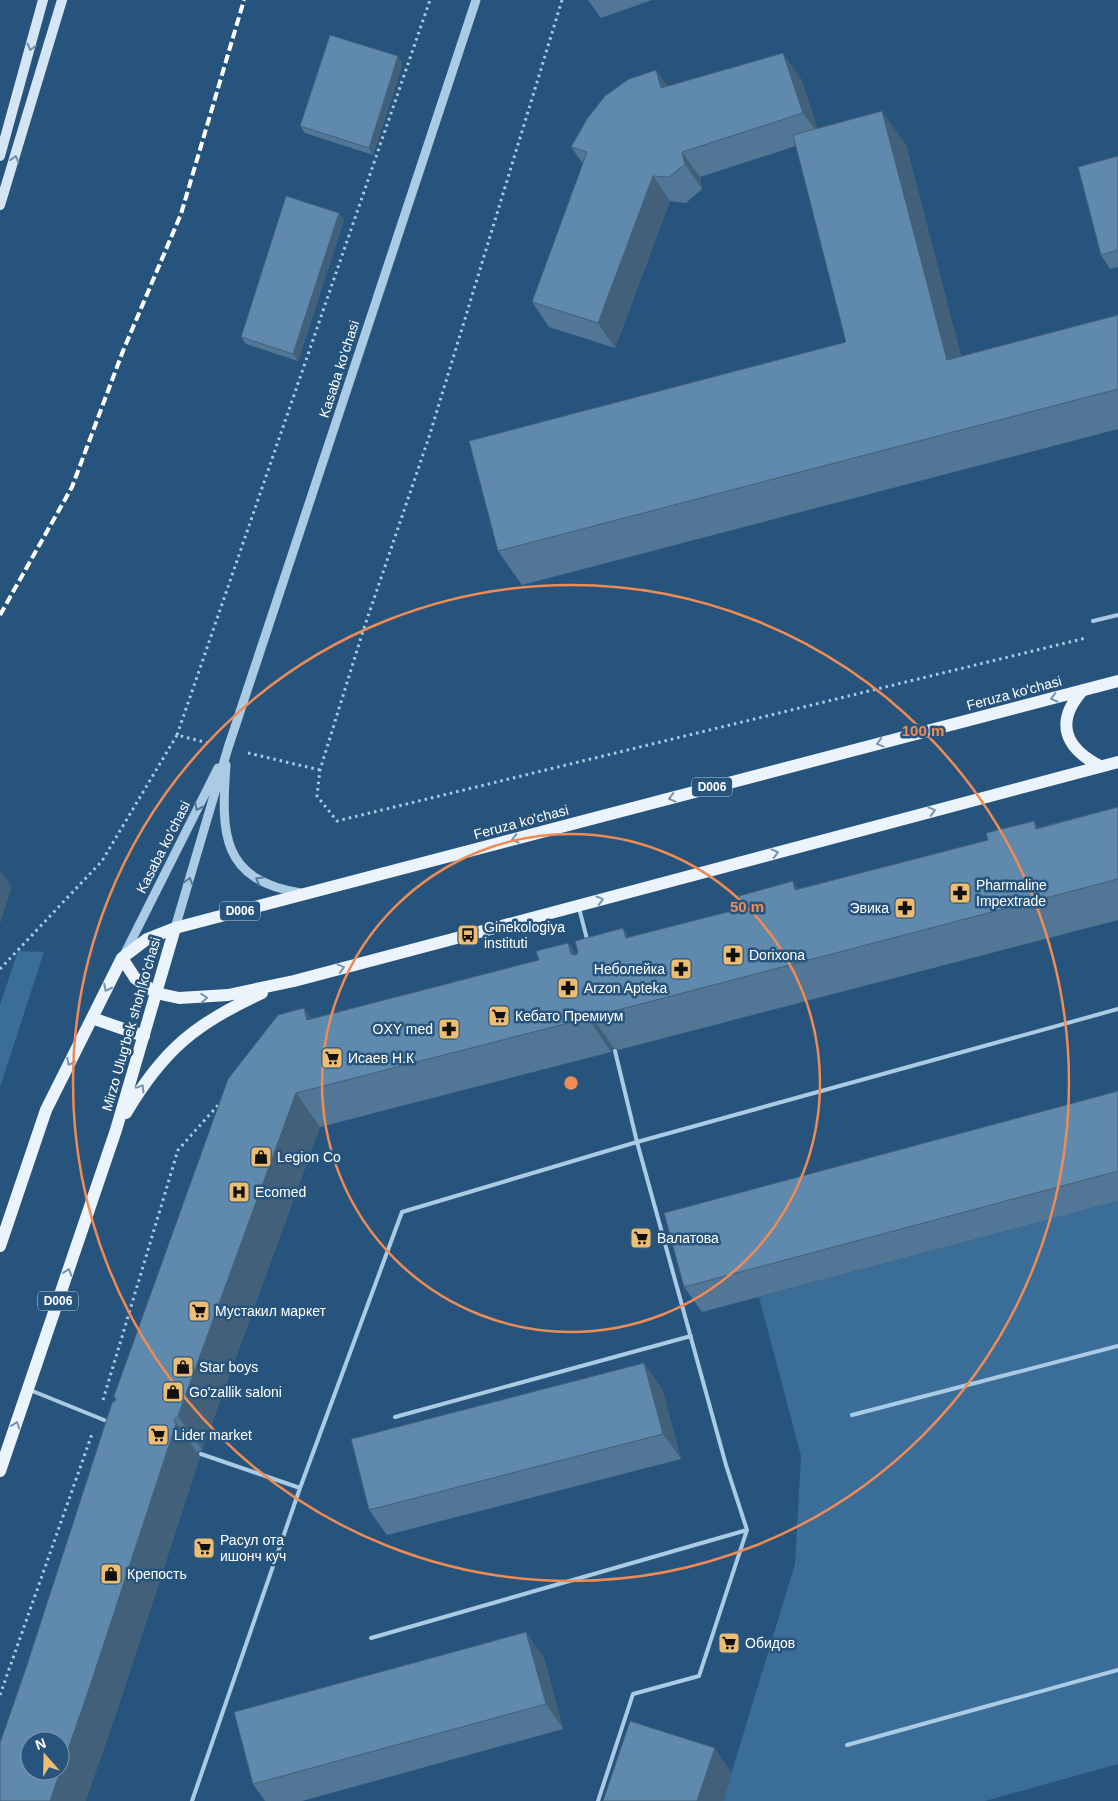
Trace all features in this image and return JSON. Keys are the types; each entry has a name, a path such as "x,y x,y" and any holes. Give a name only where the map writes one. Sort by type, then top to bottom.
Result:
{"main road":[{"path":"0,156 43,0"},
{"path":"0,205 62,0"},
{"name":"Feruza ko'chasi","path":"122,958 147,939 175,928 1118,681"},
{"path":"1082,690 1068,711 1067,734 1078,754 1100,766"},
{"name":"D006","path":"294,981 1118,762"},
{"name":"Mirzo Ulug'bek shoh ko'chasi","path":"0,1472 116,1130 175,928"},
{"path":"122,958 135,978 156,993 179,998 212,998 294,981"},
{"name":"Mirzo Ulug'bek shoh ko'chasi","path":"0,1246 46,1110 122,958"},
{"name":"Mirzo Ulug'bek shoh ko'chasi","path":"116,1130 149,1076 189,1034 239,1004 294,981"},
{"path":"92,1018 144,1036"}],"street":[{"name":"Kasaba ko'chasi","path":"175,928 228,748 476,0"},
{"name":"Kasaba ko'chasi","path":"122,958 228,748"},
{"path":"228,748 223,805 225,829 230,849 242,868 257,880 279,889 306,894"}],"lane":[{"path":"1093,621 1118,615"},
{"path":"579,905 588,946"},
{"path":"192,1801 300,1488 402,1212 637,1142 1118,1009"},
{"path":"598,1801 632,1694 699,1676 747,1530 637,1142 615,1050"},
{"path":"395,1417 691,1336"},
{"path":"852,1415 1118,1346"},
{"path":"28,1389 114,1424"},
{"path":"201,1454 300,1488"},
{"path":"371,1638 747,1530"},
{"path":"847,1745 1118,1670"}],"path":[{"path":"0,969 102,860 177,736 430,0"},
{"path":"562,0 429,437 363,631 320,770 318,796 337,821 1089,638"},
{"path":"177,736 320,770"},
{"path":"0,1695 98,1417 178,1150 222,1102"}],"shaded area":[{"path":"18,951 44,952 0,1087 0,1005"},
{"path":"1118,1201 1118,1764 985,1801 723,1801 795,1564 801,1456 759,1297"}],"building":[{"path":"330,35 398,56 369,148 300,126"},
{"path":"783,53 803,113 682,152 685,164 669,177 653,176 598,323 532,302 587,152 571,147 587,119 605,96 629,79 656,70 661,88"},
{"path":"882,111 947,360 1118,315 1118,389 498,551 469,441 846,342 793,135"},
{"path":"1118,156 1118,250 1101,255 1078,167"},
{"path":"286,196 339,213 293,354 241,337"},
{"path":"1118,807 1118,879 595,1016 590,1014 588,1018 296,1093 178,1416 174,1419 176,1424 70,1744 70,1731 20,1731 20,1781 57,1781 50,1801 0,1801 0,1743 112,1403 116,1400 114,1396 228,1079 278,1015 304,1008 307,1020 539,960 536,951 568,943 571,954 576,955 578,952 575,941 623,928 626,938 743,908 739,896 793,881 795,890 988,840 986,833 1034,821 1036,829"},
{"path":"1118,1091 1118,1171 684,1287 664,1213"},
{"path":"644,1363 663,1434 369,1510 351,1439"},
{"path":"526,1632 546,1704 253,1784 234,1712"},
{"path":"630,1721 715,1748 697,1801 603,1801"}],"railway":[{"path":"0,615 72,487 123,351 181,214 244,0"}],"place":[{"name":"Pharmaline Impextrade","path":"960,893"},
{"name":"Эвика","path":"905,908"},
{"name":"Ginekologiya instituti","path":"468,935"},
{"name":"Dorixona","path":"733,955"},
{"name":"Неболейка","path":"681,969"},
{"name":"Arzon Apteka","path":"568,988"},
{"name":"Кебато Премиум","path":"499,1016"},
{"name":"OXY med","path":"449,1029"},
{"name":"Исаев Н.К","path":"332,1058"},
{"name":"Legion Co","path":"261,1157"},
{"name":"Ecomed","path":"239,1192"},
{"name":"Валатова","path":"641,1238"},
{"name":"Мустакил маркет","path":"199,1311"},
{"name":"Star boys","path":"183,1367"},
{"name":"Go'zallik saloni","path":"173,1392"},
{"name":"Lider market","path":"158,1435"},
{"name":"Расул ота ишонч куч","path":"204,1548"},
{"name":"Крепость","path":"111,1574"},
{"name":"Обидов","path":"729,1643"}]}
